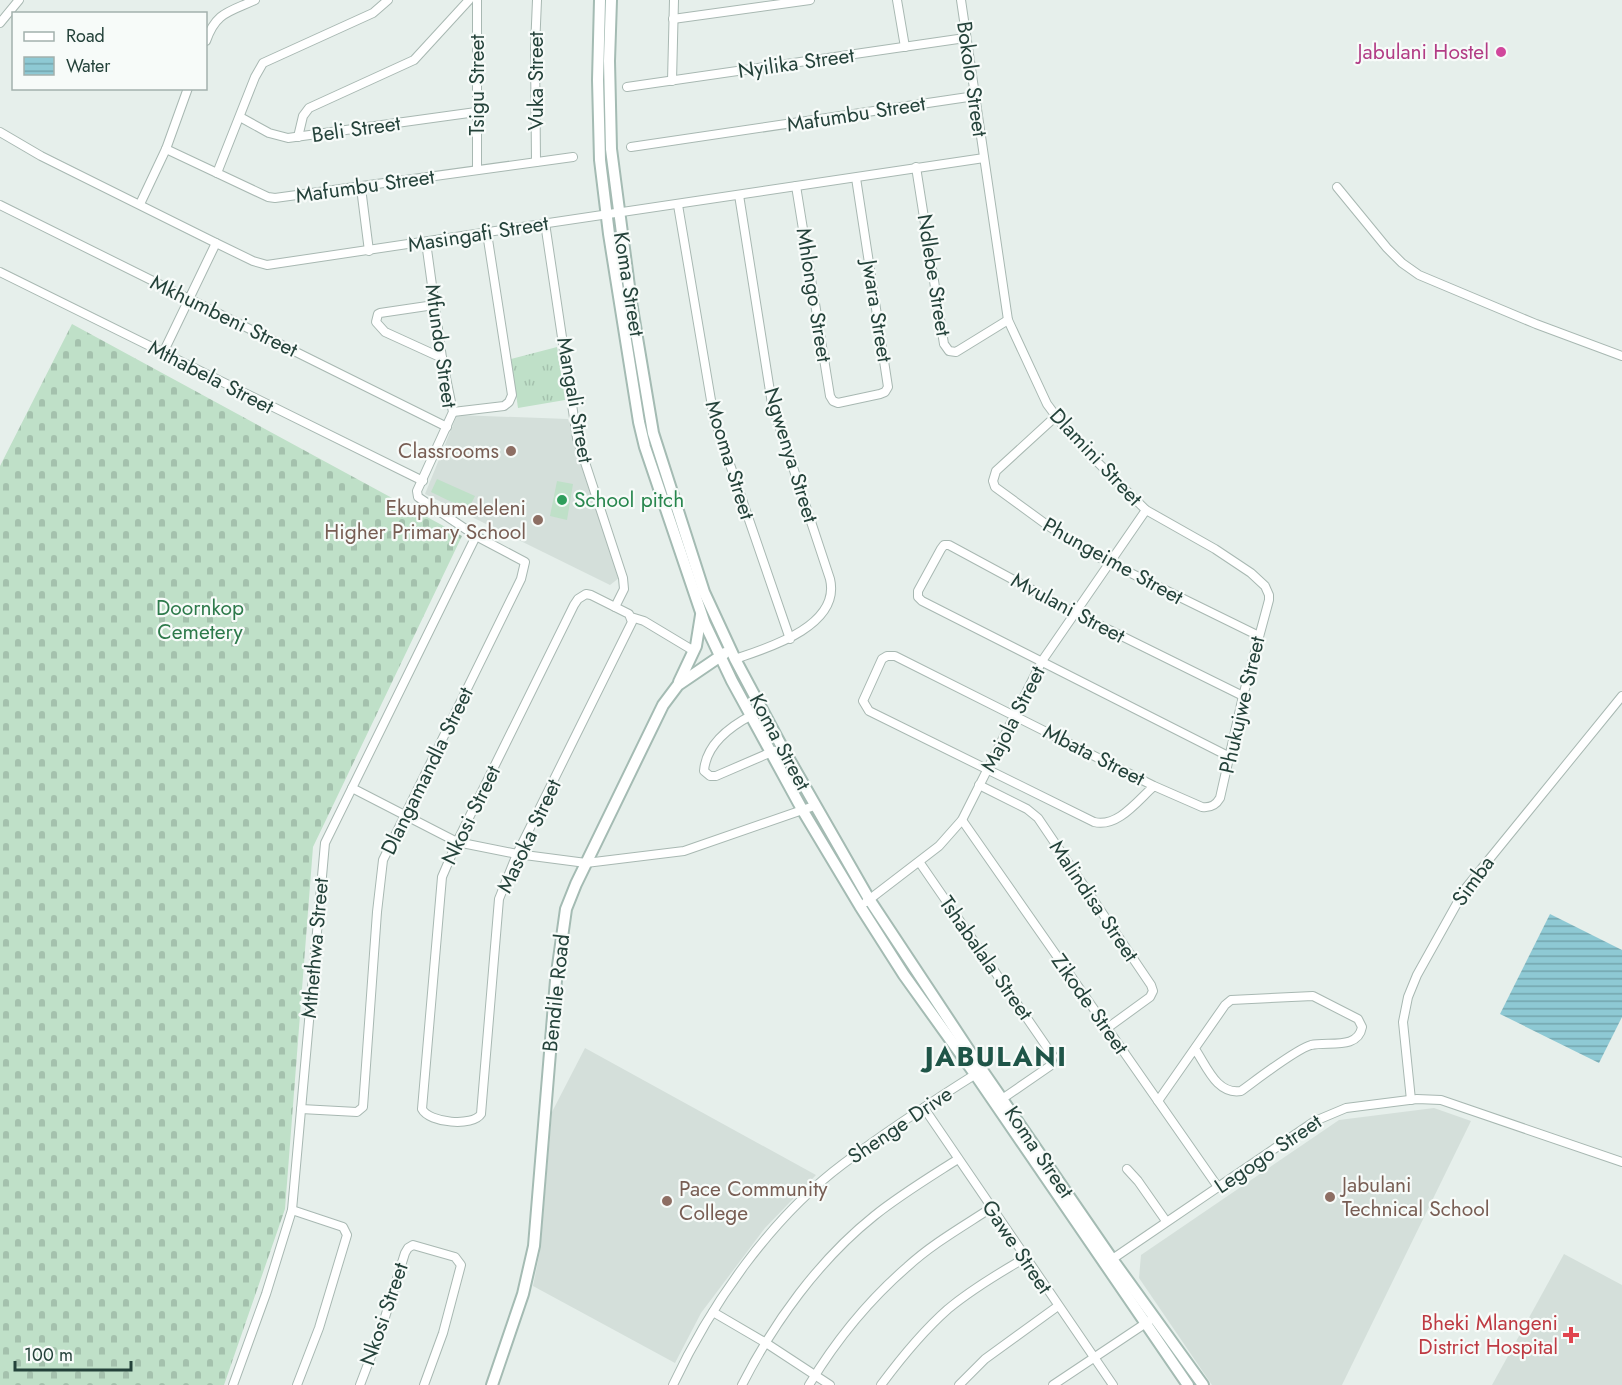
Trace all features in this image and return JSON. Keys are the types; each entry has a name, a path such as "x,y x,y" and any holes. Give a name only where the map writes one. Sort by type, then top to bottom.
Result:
{"main road":[{"name":"Koma Street","path":"600,0 598,135 606,214 642,435 701,611 719,656 752,714 814,806 869,899 979,1072 1150,1321 1203,1385"},
{"name":"Koma Street","path":"611,0 610,124 618,212 631,302 653,433 704,592 777,749 803,811 860,906 904,975 1002,1099 1108,1262"},
{"path":"678,685 694,651 701,611"},
{"name":"Bendile Road","path":"492,1385 523,1294 534,1246 556,980 567,904 663,705 678,685 719,656 733,655"},
{"name":"Koma Street","path":"1150,1321 1188,1385"}],"street":[{"path":"0,23 19,0"},
{"path":"207,38 218,18 255,0"},
{"path":"217,173 255,77 263,63 378,10 388,0"},
{"path":"298,137 303,116 309,108 414,60 469,0"},
{"name":"Tsigu Street","path":"477,0 477,170"},
{"name":"Vuka Street","path":"536,162 537,0"},
{"path":"672,81 674,0"},
{"path":"673,19 810,0"},
{"path":"897,0 905,47"},
{"name":"Bokolo Street","path":"961,0 984,158"},
{"name":"Nyilika Street","path":"627,87 965,38"},
{"path":"140,204 166,149 187,90"},
{"name":"Mafumbu Street","path":"631,147 975,96"},
{"name":"Beli Street","path":"240,117 277,136 298,137 476,112"},
{"name":"Masingafi Street","path":"0,132 60,166 253,261 267,265 984,158"},
{"name":"Mafumbu Street","path":"166,149 273,198 361,188 573,157"},
{"name":"Dlamini Street","path":"984,158 1008,320 1055,417 1090,456 1146,510 1226,556 1256,577 1268,591"},
{"name":"Ndlebe Street","path":"916,167 944,344 949,351 956,352 1008,320"},
{"name":"Jwara Street","path":"834,402 880,394 888,387 856,178"},
{"name":"Mhlongo Street","path":"796,186 830,396 834,402"},
{"path":"1337,187 1387,248 1401,263 1419,275 1536,324 1622,356"},
{"path":"361,188 369,251"},
{"name":"Ngwenya Street","path":"733,655 790,639 806,629 821,612 829,597 831,582 772,404 739,195"},
{"name":"Mkhumbeni Street","path":"0,205 447,427"},
{"name":"Mooma Street","path":"678,205 714,418 790,639"},
{"name":"Mangali Street","path":"545,223 578,438 624,578 624,589 615,607"},
{"path":"453,412 504,406 512,395 487,233"},
{"name":"Mfundo Street","path":"423,481 453,412 442,358 426,242"},
{"path":"163,353 216,243"},
{"name":"Mthabela Street","path":"0,272 423,481"},
{"path":"434,305 380,313 376,322 385,332 442,358"},
{"name":"Phungeime Street","path":"1055,417 996,471 993,484 1003,495 1109,564 1259,636"},
{"path":"423,481 417,491 422,501 476,536"},
{"name":"Majola Street","path":"860,906 920,863 962,820 1042,661 1146,510"},
{"name":"Dlangamandla Street","path":"301,1109 357,1112 363,1107 382,867 404,815 521,579 525,562 476,536"},
{"name":"Mthethwa Street","path":"233,1385 266,1294 292,1210 323,854 328,835 476,536"},
{"name":"Mvulani Street","path":"1042,661 922,601 917,595 940,549 948,544 1075,613 1243,696"},
{"name":"Phukujwe Street","path":"1202,807 1213,806 1220,800 1243,696 1269,600 1268,591"},
{"name":"Nkosi Street","path":"425,1115 422,1104 443,874 578,599 586,594 591,595 629,614 632,620 644,621 694,651"},
{"name":"Masoka Street","path":"425,1115 437,1120 472,1121 481,1114 499,899 517,854 632,620"},
{"name":"Mbata Street","path":"987,770 866,709 863,700 882,659 889,656 899,658 1154,786 1202,807"},
{"path":"1042,661 1230,757"},
{"name":"Simba","path":"1411,1100 1403,1022 1408,997 1417,975 1464,889 1622,696"},
{"path":"752,714 733,725 721,736 706,761 704,771 710,776 716,776 777,749"},
{"path":"987,770 1101,824 1113,821 1154,786"},
{"name":"Malindisa Street","path":"979,785 1027,809 1038,818 1151,985 1152,993 1148,999 1107,1029"},
{"path":"352,788 457,842 517,854 586,863 684,851 814,806"},
{"name":"Zikode Street","path":"962,820 1218,1187"},
{"name":"Tshabalala Street","path":"920,863 1053,1056 1050,1066 1002,1099"},
{"path":"1158,1101 1226,1003 1233,999 1312,996 1358,1019 1362,1027 1360,1035 1352,1042 1307,1046 1241,1091 1232,1093 1220,1087 1195,1048"},
{"name":"Shenge Drive","path":"673,1385 712,1312 771,1234 808,1195 842,1164 979,1072"},
{"name":"Legogo Street","path":"1108,1262 1326,1115 1346,1108 1411,1100 1433,1099 1449,1102 1622,1162"},
{"name":"Gawe Street","path":"924,1107 1113,1385"},
{"path":"742,1385 766,1343 802,1292 843,1244 876,1214 958,1159"},
{"path":"1127,1169 1166,1221"},
{"path":"809,1385 862,1313 902,1272 929,1250 991,1208"},
{"path":"292,1210 343,1227 347,1235 319,1328 297,1385"},
{"name":"Nkosi Street","path":"360,1385 381,1330 405,1253 411,1246 453,1257 460,1260 462,1265 443,1332 424,1385"},
{"path":"881,1385 915,1342 948,1309 979,1286 1025,1258"},
{"path":"959,1385 1000,1346 1058,1306"},
{"path":"712,1312 766,1343 830,1385"},
{"path":"1053,1385 1150,1321"}],"shaded area":[{"name":"Ekuphumeleleni Higher Primary School","path":"457,415 568,419 619,578 610,585 425,494"},
{"name":"Pace Community College","path":"585,1048 816,1175 765,1228 701,1313 675,1363 533,1286 540,1251 552,1112"},
{"name":"Jabulani Technical School","path":"1434,1108 1471,1121 1342,1385 1212,1385 1139,1278 1141,1255 1339,1120"},
{"name":"Bheki Mlangeni District Hospital","path":"1564,1254 1622,1285 1622,1385 1492,1385"}],"green space":[{"name":"Doornkop Cemetery","path":"72,324 462,536 313,847 285,1209 224,1385 0,1385 0,466"},
{"path":"557,347 565,400 518,408 511,359"},
{"path":"437,479 475,496 468,510 431,492"},
{"name":"School pitch","path":"557,481 573,484 567,520 550,516"}],"water":[{"path":"1550,914 1622,950 1622,1017 1599,1063 1500,1014"}],"place":[{"name":"Jabulani Hostel","path":"1501,52"},
{"name":"Classrooms","path":"511,451"},
{"name":"School pitch","path":"562,500"},
{"name":"Ekuphumeleleni Higher Primary School","path":"538,520"},
{"name":"Jabulani Technical School","path":"1330,1197"},
{"name":"Pace Community College","path":"667,1201"},
{"name":"Bheki Mlangeni District Hospital","path":"1571,1335"}],"district":[{"name":"JABULANI","path":"996,1056"}]}
